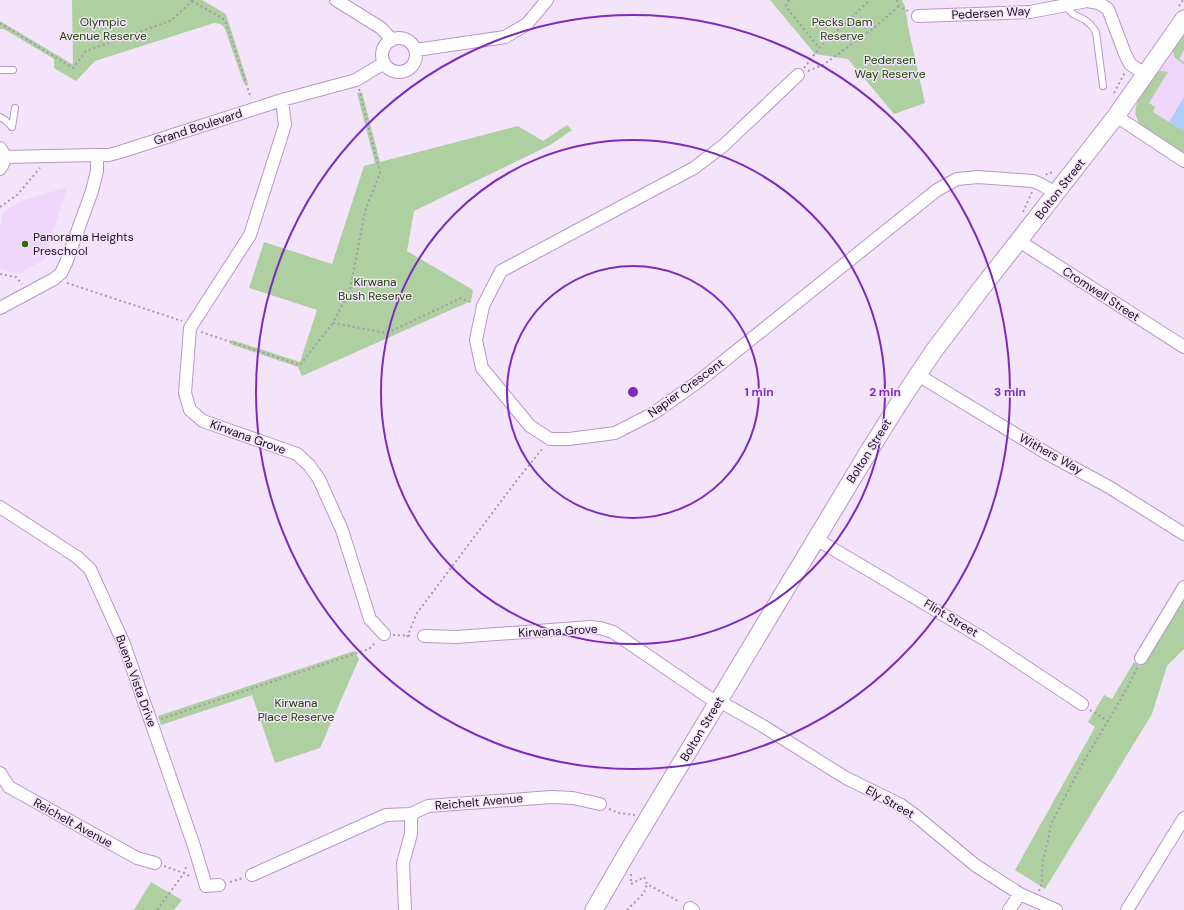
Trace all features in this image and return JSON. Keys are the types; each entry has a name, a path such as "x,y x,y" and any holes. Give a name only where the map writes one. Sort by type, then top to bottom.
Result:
{"main road":[{"name":"Bolton Street","path":"594,910 868,451 918,375 960,317 1116,116 1146,75 1184,18"}],"street":[{"path":"336,0 381,28 392,40"},
{"path":"416,50 505,37 527,24 547,0"},
{"name":"Pedersen Way","path":"918,16 1030,12 1087,1 1099,2 1108,9 1130,64 1146,75"},
{"path":"402,38 411,42 416,50 416,59 413,67 406,72 397,72 389,69 384,62 382,54 385,46 392,40 402,38"},
{"name":"Grand Boulevard","path":"2,152 50,156 108,155 282,100 356,80 384,62"},
{"path":"550,439 530,426 482,368 476,340 483,306 500,271 694,168 724,145 798,75"},
{"name":"Kirwana Grove","path":"282,100 285,125 250,235 190,328 185,393 190,410 203,421 297,454 309,465 319,479 342,530 370,619 384,634"},
{"path":"1116,116 1184,161"},
{"path":"0,169 4,163 2,152"},
{"path":"0,308 54,279 61,273 92,191 97,171 96,155"},
{"name":"Napier Crescent","path":"550,439 569,439 615,433 654,413 699,382 937,190 957,179 978,177 1033,181 1056,193"},
{"name":"Cromwell Street","path":"1019,241 1184,347"},
{"name":"Withers Way","path":"918,375 1048,454 1109,486 1184,534"},
{"name":"Buena Vista Drive","path":"0,507 77,556 90,569 124,644 194,846 206,886"},
{"name":"Flint Street","path":"816,539 984,638 1082,704"},
{"path":"1141,658 1184,587"},
{"name":"Kirwana Grove","path":"424,636 457,637 590,627 600,628 613,632 718,702"},
{"name":"Ely Street","path":"718,702 763,726 846,778 901,805 975,865 1020,894 1035,902 1056,910"},
{"name":"Reichelt Avenue","path":"0,772 9,787 137,858 154,863"},
{"name":"Reichelt Avenue","path":"252,876 386,815 411,814 428,806 551,797 573,798 600,804"},
{"path":"406,910 403,863 411,834 411,814"},
{"path":"1127,910 1184,818"},
{"path":"206,886 219,885"},
{"path":"1009,910 1020,894"}],"lane":[{"path":"1064,5 1073,14 1091,25 1096,32 1103,86"},
{"path":"0,70 13,70"},
{"path":"0,117 12,127 15,108"}],"path":[{"path":"0,23 73,68 86,51 172,20 192,0 225,20 254,109"},
{"path":"789,0 786,6 787,8 816,44 820,46"},
{"path":"798,75 820,46 870,0"},
{"path":"897,0 899,6 918,16"},
{"path":"798,75 823,65 875,27 899,6"},
{"path":"54,279 183,322 190,328 300,365 333,323 350,290 365,211 380,173 356,80"},
{"path":"0,207 17,195 50,156"},
{"path":"0,274 16,277 25,288"},
{"path":"333,323 387,333 461,298 483,306"},
{"path":"407,637 417,613 517,480 550,439"},
{"path":"151,722 369,648 384,634 407,637 424,636"},
{"path":"1035,902 1042,883 1043,860 1050,824 1077,774 1133,678 1141,658"},
{"path":"1082,704 1108,721"},
{"path":"600,804 603,807 619,813 648,819"},
{"path":"157,910 184,873 194,846"},
{"path":"154,863 184,873 206,886"},
{"path":"631,873 631,884 644,877 647,884 691,909"},
{"path":"219,885 252,876"},
{"path":"627,910 644,893 647,884"}],"shaded area":[{"path":"1184,32 1184,153 1140,125 1135,114 1138,100"},
{"name":"Panorama Heights Preschool","path":"67,187 45,259 19,274 0,269 0,229 3,212 18,202"}],"green space":[{"name":"Olympic Avenue Reserve","path":"72,0 202,0 226,14 248,83 244,84 225,29 218,23 95,61 76,81 54,68 54,59 4,29 0,29 0,21 72,64"},
{"name":"Pecks Dam Reserve","path":"770,0 902,0 905,7 925,103 894,114 848,59 815,54"},
{"path":"1184,32 1184,50 1179,59 1184,62 1183,64 1174,57 1173,49"},
{"path":"1160,71 1168,72 1149,103 1155,107 1153,112 1184,131 1184,153 1144,127 1138,121 1136,107 1138,100 1156,73"},
{"name":"Kirwana Bush Reserve","path":"362,92 380,162 518,126 543,141 567,125 572,130 550,145 414,211 407,251 473,290 471,301 302,376 298,367 230,344 232,340 300,362 317,310 249,288 264,242 332,264 364,166 375,163 357,93"},
{"path":"1184,597 1184,649 1167,666 1152,714 1045,889 1015,870 1095,727 1088,722 1104,695 1112,699 1134,662 1141,666"},
{"name":"Kirwana Place Reserve","path":"354,651 359,659 320,748 275,763 252,695 161,725 158,716"},
{"path":"151,882 182,900 174,910 134,910"}],"building":[{"path":"1184,97 1184,131 1169,122"}],"place":[{"name":"Panorama Heights Preschool","path":"25,244"}],"park label":[{"name":"Pedersen Way Reserve","path":"890,67"}]}
